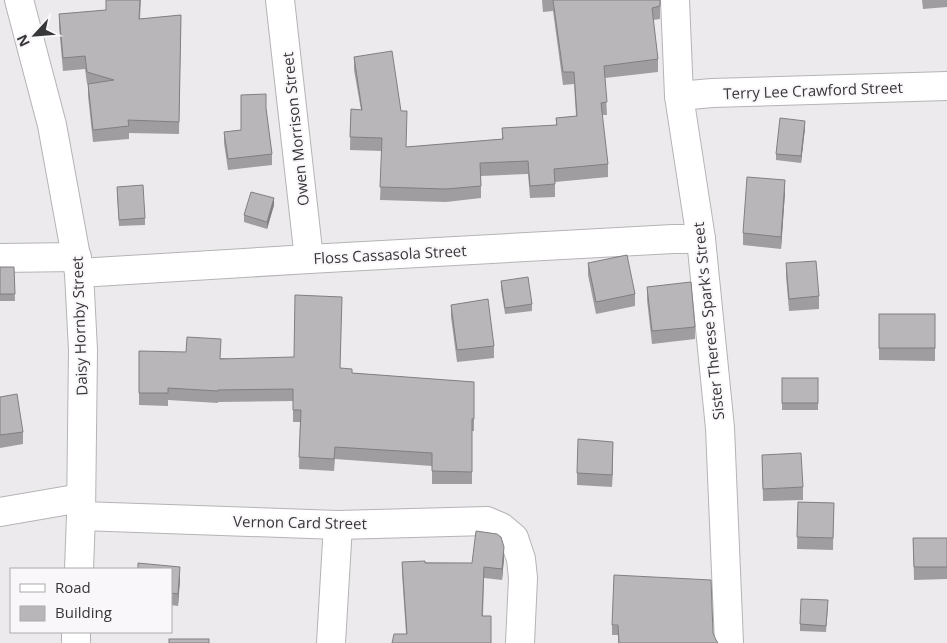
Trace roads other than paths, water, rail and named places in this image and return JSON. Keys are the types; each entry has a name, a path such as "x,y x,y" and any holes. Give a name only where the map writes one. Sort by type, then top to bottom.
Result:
{"street":[{"name":"Daisy Hornby Street","path":"19,0 52,125 78,265 83,350 79,568"},
{"name":"Owen Morrison Street","path":"280,0 309,259"},
{"name":"Sister Therese Spark's Street","path":"675,0 679,96 701,239 720,428 729,643"},
{"name":"Terry Lee Crawford Street","path":"679,96 712,93 947,86"},
{"name":"Floss Cassasola Street","path":"0,258 78,265 309,259 663,239 701,239"},
{"name":"Vernon Card Street","path":"0,512 81,507 338,525 487,521 501,527 514,538 521,559 524,578 520,643"},
{"path":"331,643 338,525"}]}
